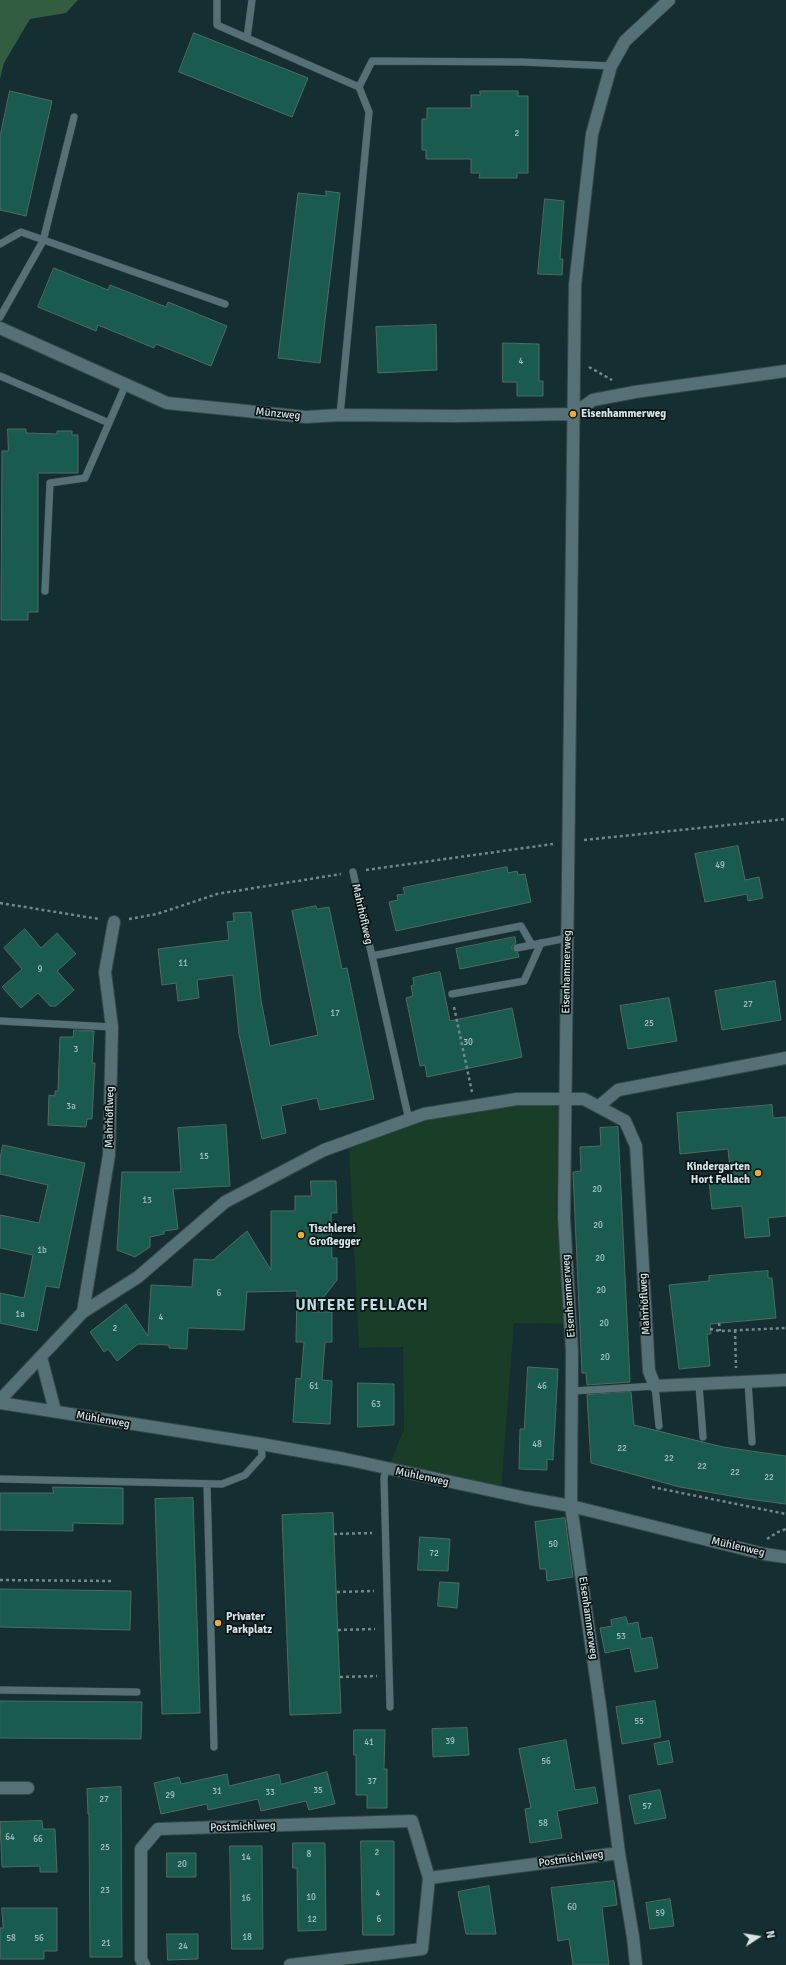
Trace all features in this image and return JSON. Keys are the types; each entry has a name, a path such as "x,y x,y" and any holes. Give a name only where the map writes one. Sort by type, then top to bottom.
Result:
{"street":[{"name":"Eisenhammerweg","path":"636,1965 571,1506 572,1351 564,1218 575,285 592,134 611,66 625,41 669,0"},
{"name":"Münzweg","path":"0,328 167,403 306,417 340,415 456,416 573,414"},
{"path":"573,414 594,400 635,392 786,371"},
{"name":"Mahrhöflweg","path":"83,1312 109,1155 112,1027 105,972 114,922"},
{"path":"599,1106 618,1090 786,1058"},
{"name":"Mahrhöflweg","path":"0,1400 83,1312 138,1277 225,1202 324,1150 424,1114 517,1099 584,1099 625,1121 636,1146 649,1371 656,1386"},
{"path":"41,1357 55,1411"},
{"path":"656,1386 786,1380"},
{"name":"Mühlenweg","path":"0,1404 55,1411 134,1426 261,1444 345,1459 386,1469 571,1506 764,1554 786,1557"},
{"path":"0,1788 28,1788"},
{"name":"Postmichlweg","path":"144,1965 140,1959 141,1848 158,1829 412,1821 429,1878 422,1948 290,1965"},
{"name":"Postmichlweg","path":"429,1878 619,1853"}],"lane":[{"path":"218,0 217,25 359,87 369,112 340,415"},
{"path":"247,38 252,0"},
{"path":"359,87 372,61 522,62 611,66"},
{"path":"0,317 43,241 74,117"},
{"path":"0,244 20,232 225,304"},
{"path":"773,373 786,375"},
{"path":"0,376 109,423"},
{"path":"45,591 50,483 85,478 126,384"},
{"name":"Mahrhöflweg","path":"352,872 409,1120"},
{"path":"372,956 522,926 532,945"},
{"path":"517,948 567,938"},
{"path":"452,994 524,981 541,943"},
{"path":"0,1021 112,1027"},
{"path":"742,1382 752,1442"},
{"path":"699,1384 703,1437"},
{"path":"572,1391 656,1386 658,1426"},
{"path":"0,1479 222,1484 245,1476 262,1456 261,1444"},
{"path":"386,1469 384,1478 390,1707"},
{"path":"207,1484 214,1747"},
{"path":"0,1690 137,1692"}],"path":[{"path":"574,359 635,392"},
{"path":"568,842 786,819"},
{"path":"0,903 114,922"},
{"path":"452,994 476,1106"},
{"path":"720,1323 720,1331"},
{"path":"710,1329 720,1331 786,1328"},
{"path":"735,1330 742,1382"},
{"path":"652,1487 786,1514"},
{"path":"766,1541 778,1532 786,1529"},
{"path":"334,1534 385,1533"},
{"path":"0,1580 112,1581"},
{"path":"337,1592 387,1591"},
{"path":"338,1630 388,1629"},
{"path":"340,1677 389,1676"}],"green space":[{"path":"0,0 78,0 66,13 30,19 4,63 0,79"},
{"path":"517,1105 560,1105 556,1209 565,1324 514,1323 501,1490 387,1470 404,1430 403,1347 359,1348 349,1145 425,1118"}],"building":[{"path":"194,33 308,78 292,117 179,72"},
{"path":"10,91 52,101 26,216 0,210 0,137"},
{"path":"480,91 518,91 518,96 528,96 528,173 517,173 517,178 479,178 480,173 471,173 471,159 426,159 426,150 422,150 422,119 427,119 427,108 471,108 471,95 480,95"},
{"path":"326,191 340,193 320,363 278,358 298,193 326,196"},
{"path":"545,199 564,201 560,259 563,259 562,275 538,274"},
{"path":"54,268 108,290 110,285 166,307 168,302 227,326 211,366 156,344 154,348 98,325 96,331 38,307"},
{"path":"436,325 437,370 378,373 376,327"},
{"path":"503,343 539,344 539,381 543,381 543,396 517,396 517,382 503,382"},
{"path":"8,429 26,429 26,433 57,434 57,431 72,431 72,435 78,435 78,473 38,473 38,612 28,612 28,620 1,620 2,451 8,451"},
{"path":"738,846 745,880 759,877 763,898 748,901 747,894 705,902 695,854"},
{"path":"507,867 508,873 517,871 518,875 525,874 531,902 396,931 389,902 398,900 397,895 405,894 403,888"},
{"path":"316,906 317,909 329,907 342,969 347,968 374,1099 320,1110 317,1098 281,1106 286,1133 262,1139 239,1034 233,975 197,980 199,998 178,1001 176,983 162,985 158,949 229,940 227,922 234,921 233,913 251,912 261,1000 270,1046 318,1035 292,911"},
{"path":"25,929 41,948 57,933 76,954 57,971 74,990 56,1006 50,1006 38,993 21,1008 2,987 22,969 4,948"},
{"path":"515,937 516,943 512,946 512,949 518,953 519,957 460,969 456,949"},
{"path":"440,972 450,1021 512,1008 522,1057 427,1077 425,1065 420,1066 406,998 413,996 411,986 414,985 413,978"},
{"path":"775,981 781,1020 722,1030 715,991"},
{"path":"669,998 677,1041 628,1049 620,1006"},
{"path":"74,1030 94,1031 92,1063 95,1063 92,1119 87,1119 86,1127 48,1125 49,1095 55,1096 55,1091 58,1091 60,1037 73,1037"},
{"name":"Kindergarten Hort Fellach","path":"772,1105 773,1118 786,1117 786,1216 768,1218 770,1236 745,1238 742,1206 712,1209 709,1182 731,1180 728,1149 680,1154 677,1113"},
{"path":"226,1125 230,1186 173,1189 178,1229 164,1231 164,1234 150,1237 150,1247 135,1257 117,1250 122,1172 181,1172 178,1128"},
{"path":"618,1127 630,1382 587,1385 586,1373 582,1373 573,1172 581,1171 580,1147 601,1146 600,1128"},
{"path":"3,1145 85,1163 59,1288 46,1286 37,1331 0,1323 0,1293 24,1298 33,1255 0,1248 0,1215 39,1223 48,1185 0,1174 0,1159"},
{"path":"311,1181 336,1181 337,1213 331,1213 332,1258 337,1258 337,1280 312,1312 332,1312 332,1342 325,1342 322,1380 332,1381 330,1424 293,1422 296,1378 301,1379 304,1342 296,1342 297,1291 247,1292 244,1330 188,1328 187,1349 169,1348 169,1345 138,1344 117,1361 108,1349 104,1352 90,1332 126,1304 148,1336 151,1285 192,1287 194,1259 213,1260 247,1231 271,1270 271,1211 295,1211 295,1196 311,1196"},
{"path":"768,1271 768,1278 772,1278 776,1318 710,1324 711,1334 707,1334 710,1366 679,1369 669,1285 709,1281 709,1276"},
{"path":"528,1367 558,1369 553,1460 547,1459 547,1470 519,1469 520,1429 524,1429"},
{"path":"358,1383 394,1384 394,1425 358,1427"},
{"path":"631,1392 634,1425 723,1447 786,1456 786,1504 680,1487 591,1463 587,1395"},
{"path":"53,1487 123,1488 123,1524 73,1523 73,1531 0,1530 0,1493 53,1493"},
{"path":"193,1498 200,1713 162,1714 155,1499"},
{"path":"333,1513 341,1713 290,1715 282,1515"},
{"path":"565,1518 573,1577 547,1581 546,1569 540,1569 535,1522"},
{"path":"420,1537 450,1539 448,1571 418,1570"},
{"path":"440,1582 459,1583 457,1608 438,1606"},
{"path":"0,1589 131,1591 130,1630 0,1627"},
{"path":"626,1617 628,1624 638,1622 641,1639 652,1637 658,1668 635,1672 630,1648 605,1653 600,1628 612,1626 611,1620"},
{"path":"0,1701 142,1702 141,1739 0,1738"},
{"path":"655,1701 661,1737 622,1744 616,1707"},
{"path":"467,1728 469,1755 433,1757 432,1729"},
{"path":"354,1730 385,1730 384,1769 387,1769 387,1808 367,1808 367,1795 356,1795 356,1755 354,1755"},
{"path":"566,1740 575,1790 595,1787 598,1803 557,1811 562,1838 530,1843 525,1809 531,1808 519,1749"},
{"path":"669,1741 673,1762 658,1765 654,1744"},
{"path":"327,1772 335,1804 309,1810 306,1801 261,1811 258,1799 208,1810 207,1804 161,1814 154,1783 179,1777 181,1784 227,1774 229,1786 279,1774 281,1784"},
{"path":"121,1787 122,1957 90,1957 89,1814 87,1789"},
{"path":"660,1790 666,1818 635,1824 629,1796"},
{"path":"42,1821 43,1829 55,1829 57,1872 40,1872 40,1866 2,1867 0,1822"},
{"path":"361,1841 394,1841 394,1935 363,1935"},
{"path":"293,1843 325,1843 326,1930 298,1931 297,1868 293,1868"},
{"path":"230,1846 262,1846 263,1949 232,1949"},
{"path":"167,1853 196,1853 196,1877 167,1877"},
{"path":"614,1881 617,1905 602,1907 609,1965 573,1965 569,1939 558,1941 551,1888"},
{"path":"489,1886 496,1934 466,1934 458,1892"},
{"path":"670,1899 674,1926 650,1929 646,1903"},
{"path":"2,1908 57,1908 57,1951 44,1951 44,1959 0,1959 0,1928 3,1928"},
{"path":"167,1934 198,1934 198,1959 168,1960"}],"place":[{"name":"Eisenhammerweg","path":"573,414"},
{"name":"Kindergarten Hort Fellach","path":"758,1173"},
{"name":"Tischlerei Großegger","path":"301,1235"},
{"name":"Privater Parkplatz","path":"218,1623"}],"district":[{"name":"UNTERE FELLACH","path":"362,1306"}]}
